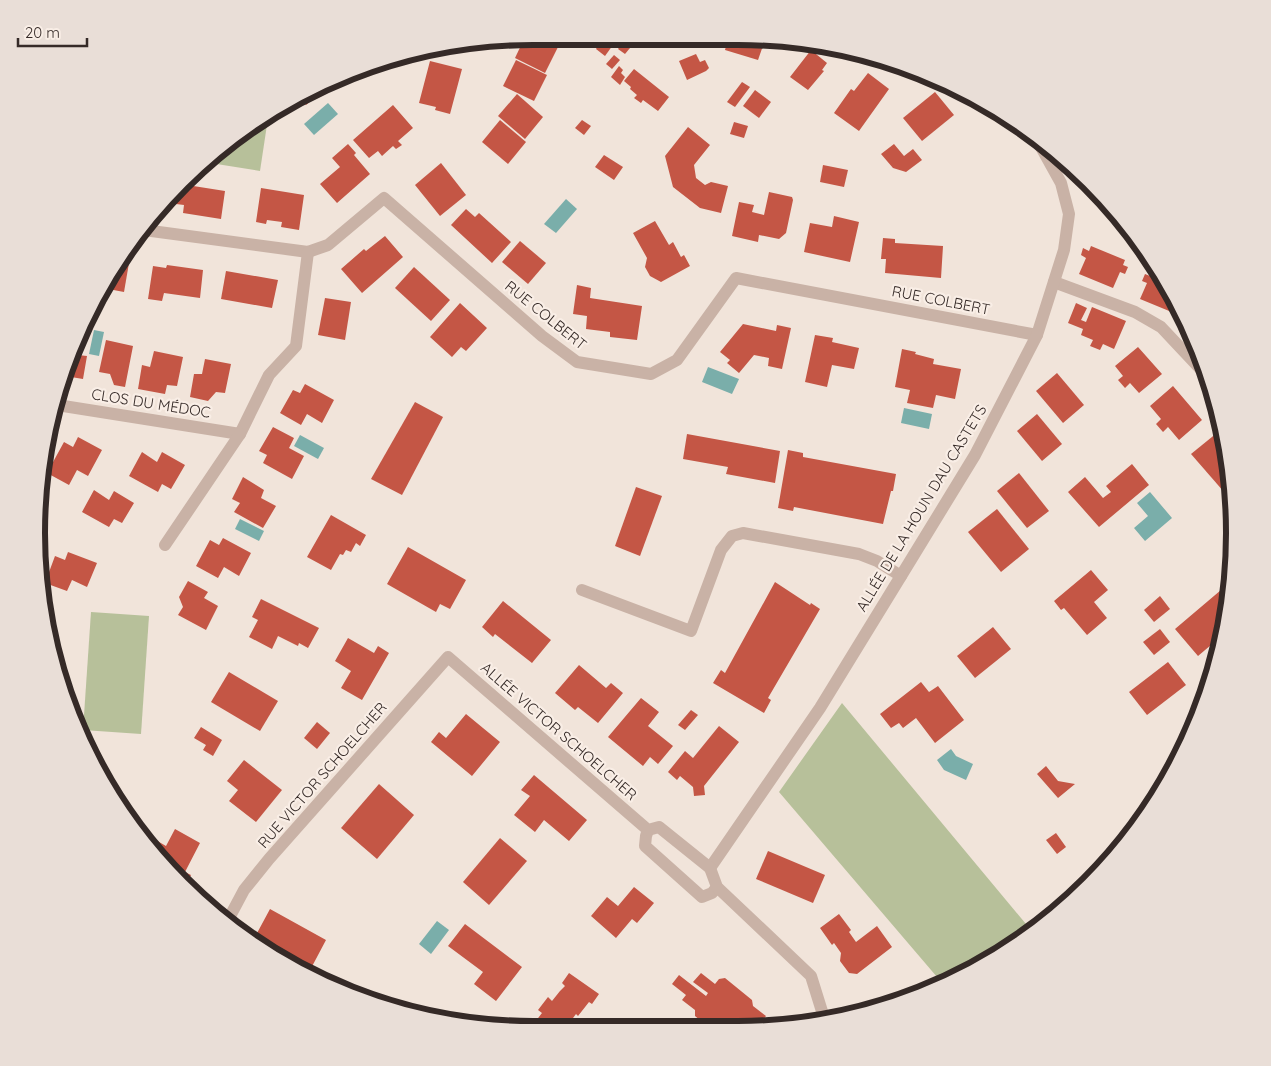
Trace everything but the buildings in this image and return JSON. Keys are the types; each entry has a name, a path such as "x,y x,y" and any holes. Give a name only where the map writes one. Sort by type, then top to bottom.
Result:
{"street":[{"name":"ALLÉE DE LA HOUN DAU CASTETS","path":"710,868 820,708 901,576 975,455 1037,335 1064,250 1069,214 1061,183 1045,154"},
{"name":"RUE COLBERT","path":"308,252 328,245 384,198 542,336 577,362 651,374 677,360 736,278 1037,335"},
{"path":"150,231 308,252 296,346 269,375 240,434 165,545"},
{"path":"1054,282 1135,312 1161,327 1196,364"},
{"name":"CLOS DU MÉDOC","path":"62,406 240,434"},
{"path":"582,590 691,631 721,550 732,536 743,533 859,554 877,561 901,576"},
{"name":"ALLÉE VICTOR SCHOELCHER","path":"448,657 648,830 659,827 710,868"},
{"name":"RUE VICTOR SCHOELCHER","path":"230,916 244,890 269,859 448,657"},
{"path":"648,830 645,846 702,897 712,893 717,887"},
{"path":"710,868 717,887 811,976 823,1014"}],"green space":[{"path":"267,124 260,171 214,164"},
{"path":"91,612 149,616 141,734 87,730 83,723"},
{"path":"842,703 1026,924 1054,905 1009,939 982,956 938,978 779,792"}],"water":[{"path":"328,103 338,114 314,135 304,124"},
{"path":"566,199 577,209 556,233 544,224"},
{"path":"94,330 104,332 99,356 89,354"},
{"path":"708,367 739,379 732,394 702,382"},
{"path":"904,408 932,414 929,429 901,423"},
{"path":"300,435 324,448 318,459 294,446"},
{"path":"1150,492 1172,518 1145,541 1134,528 1148,516 1137,503"},
{"path":"240,519 264,531 259,541 235,529"},
{"path":"951,749 956,756 973,764 966,780 944,770 937,760"},
{"path":"437,921 449,930 431,954 419,944"}]}
